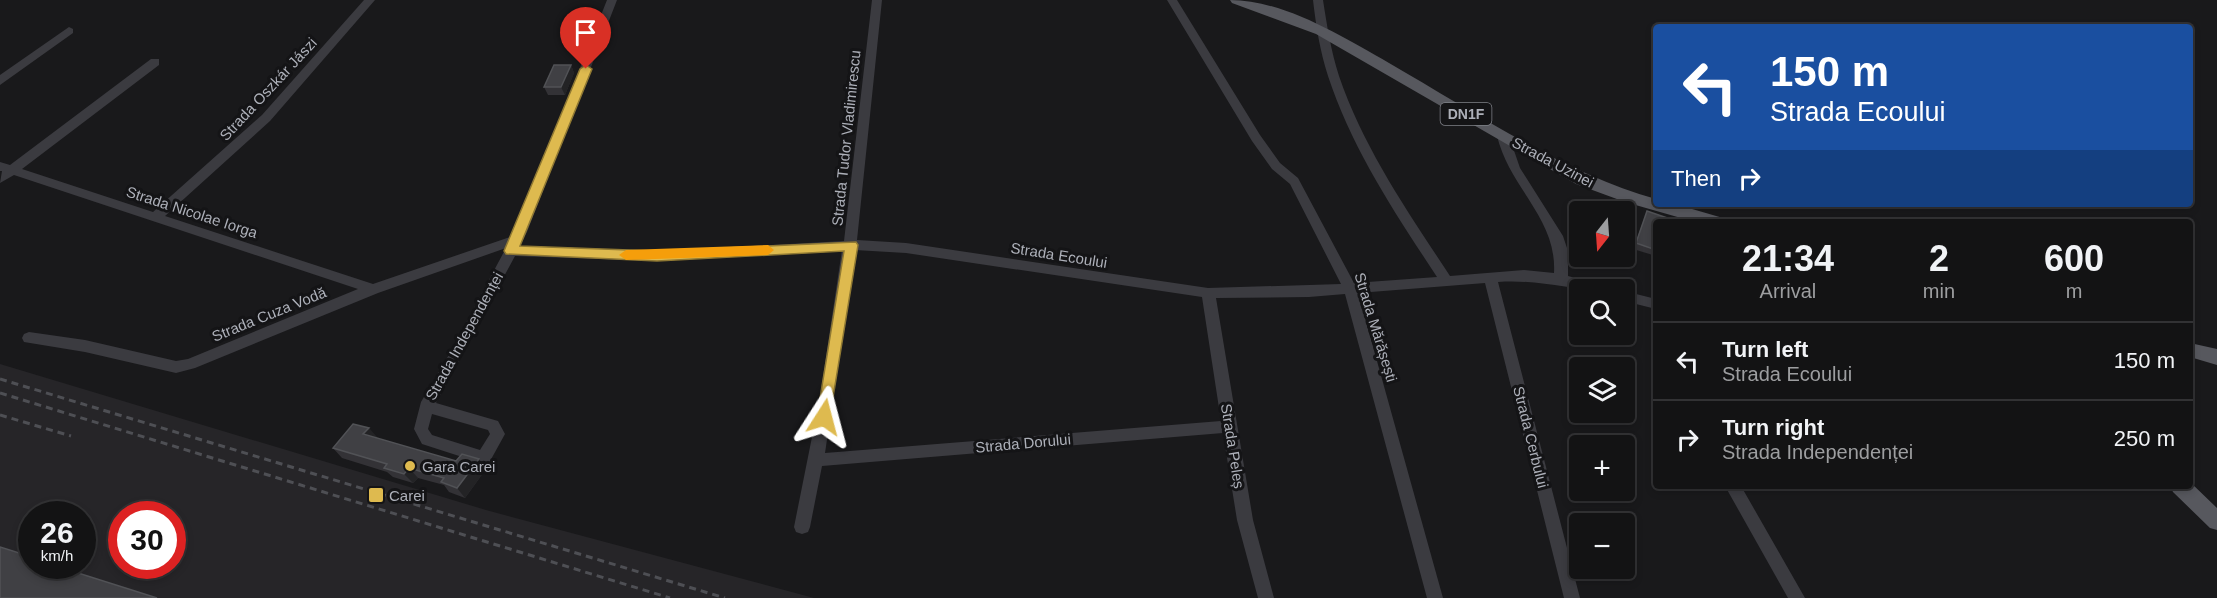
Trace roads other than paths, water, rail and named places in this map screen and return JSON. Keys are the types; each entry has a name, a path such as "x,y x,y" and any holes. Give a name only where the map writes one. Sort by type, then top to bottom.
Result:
{"main road":[{"name":"Strada Uzinei","path":"1237,0 1321,31 1582,180 1653,205"},
{"name":"Strada Uzinei","path":"1659,207 1697,219"},
{"path":"2193,351 2217,357"},
{"path":"2183,489 2217,521"}],"street":[{"name":"Strada Oszkár Jászi","path":"155,217 266,118 370,0"},
{"name":"Strada Independenței","path":"426,406 493,425 498,434 484,458 427,440 420,429 426,406 455,357 514,245 612,0"},
{"name":"Strada Tudor Vladimirescu","path":"802,527 817,460 851,245 877,0"},
{"name":"Strada Mărășești","path":"1172,0 1256,138 1303,196 1350,288 1435,598"},
{"path":"1318,0 1324,46 1356,130 1394,201 1445,279"},
{"path":"0,81 69,31"},
{"path":"0,179 6,168 155,62"},
{"path":"1503,136 1506,155 1552,229 1561,251 1562,279"},
{"name":"Strada Nicolae Iorga","path":"6,168 373,289"},
{"name":"Strada Ecoului","path":"514,245 657,256 851,245 906,248 1208,293 1309,292 1445,279 1524,275 1569,281"},
{"name":"Strada Cuza Vodă","path":"29,338 85,346 176,367 190,364 373,289 514,245"},
{"name":"Strada Cerbului","path":"1490,277 1572,598"},
{"name":"Strada Peleș","path":"1208,293 1245,520 1266,598"},
{"path":"1635,299 1653,303"},
{"name":"Strada Dorului","path":"817,460 1230,426"},
{"path":"1735,489 1797,598"}],"railway":[{"path":"0,379 725,598"},
{"path":"0,393 670,598"},
{"path":"0,415 71,436"}],"place":[{"name":"Gara Carei","path":"410,466"},
{"name":"Carei","path":"376,495"}]}
